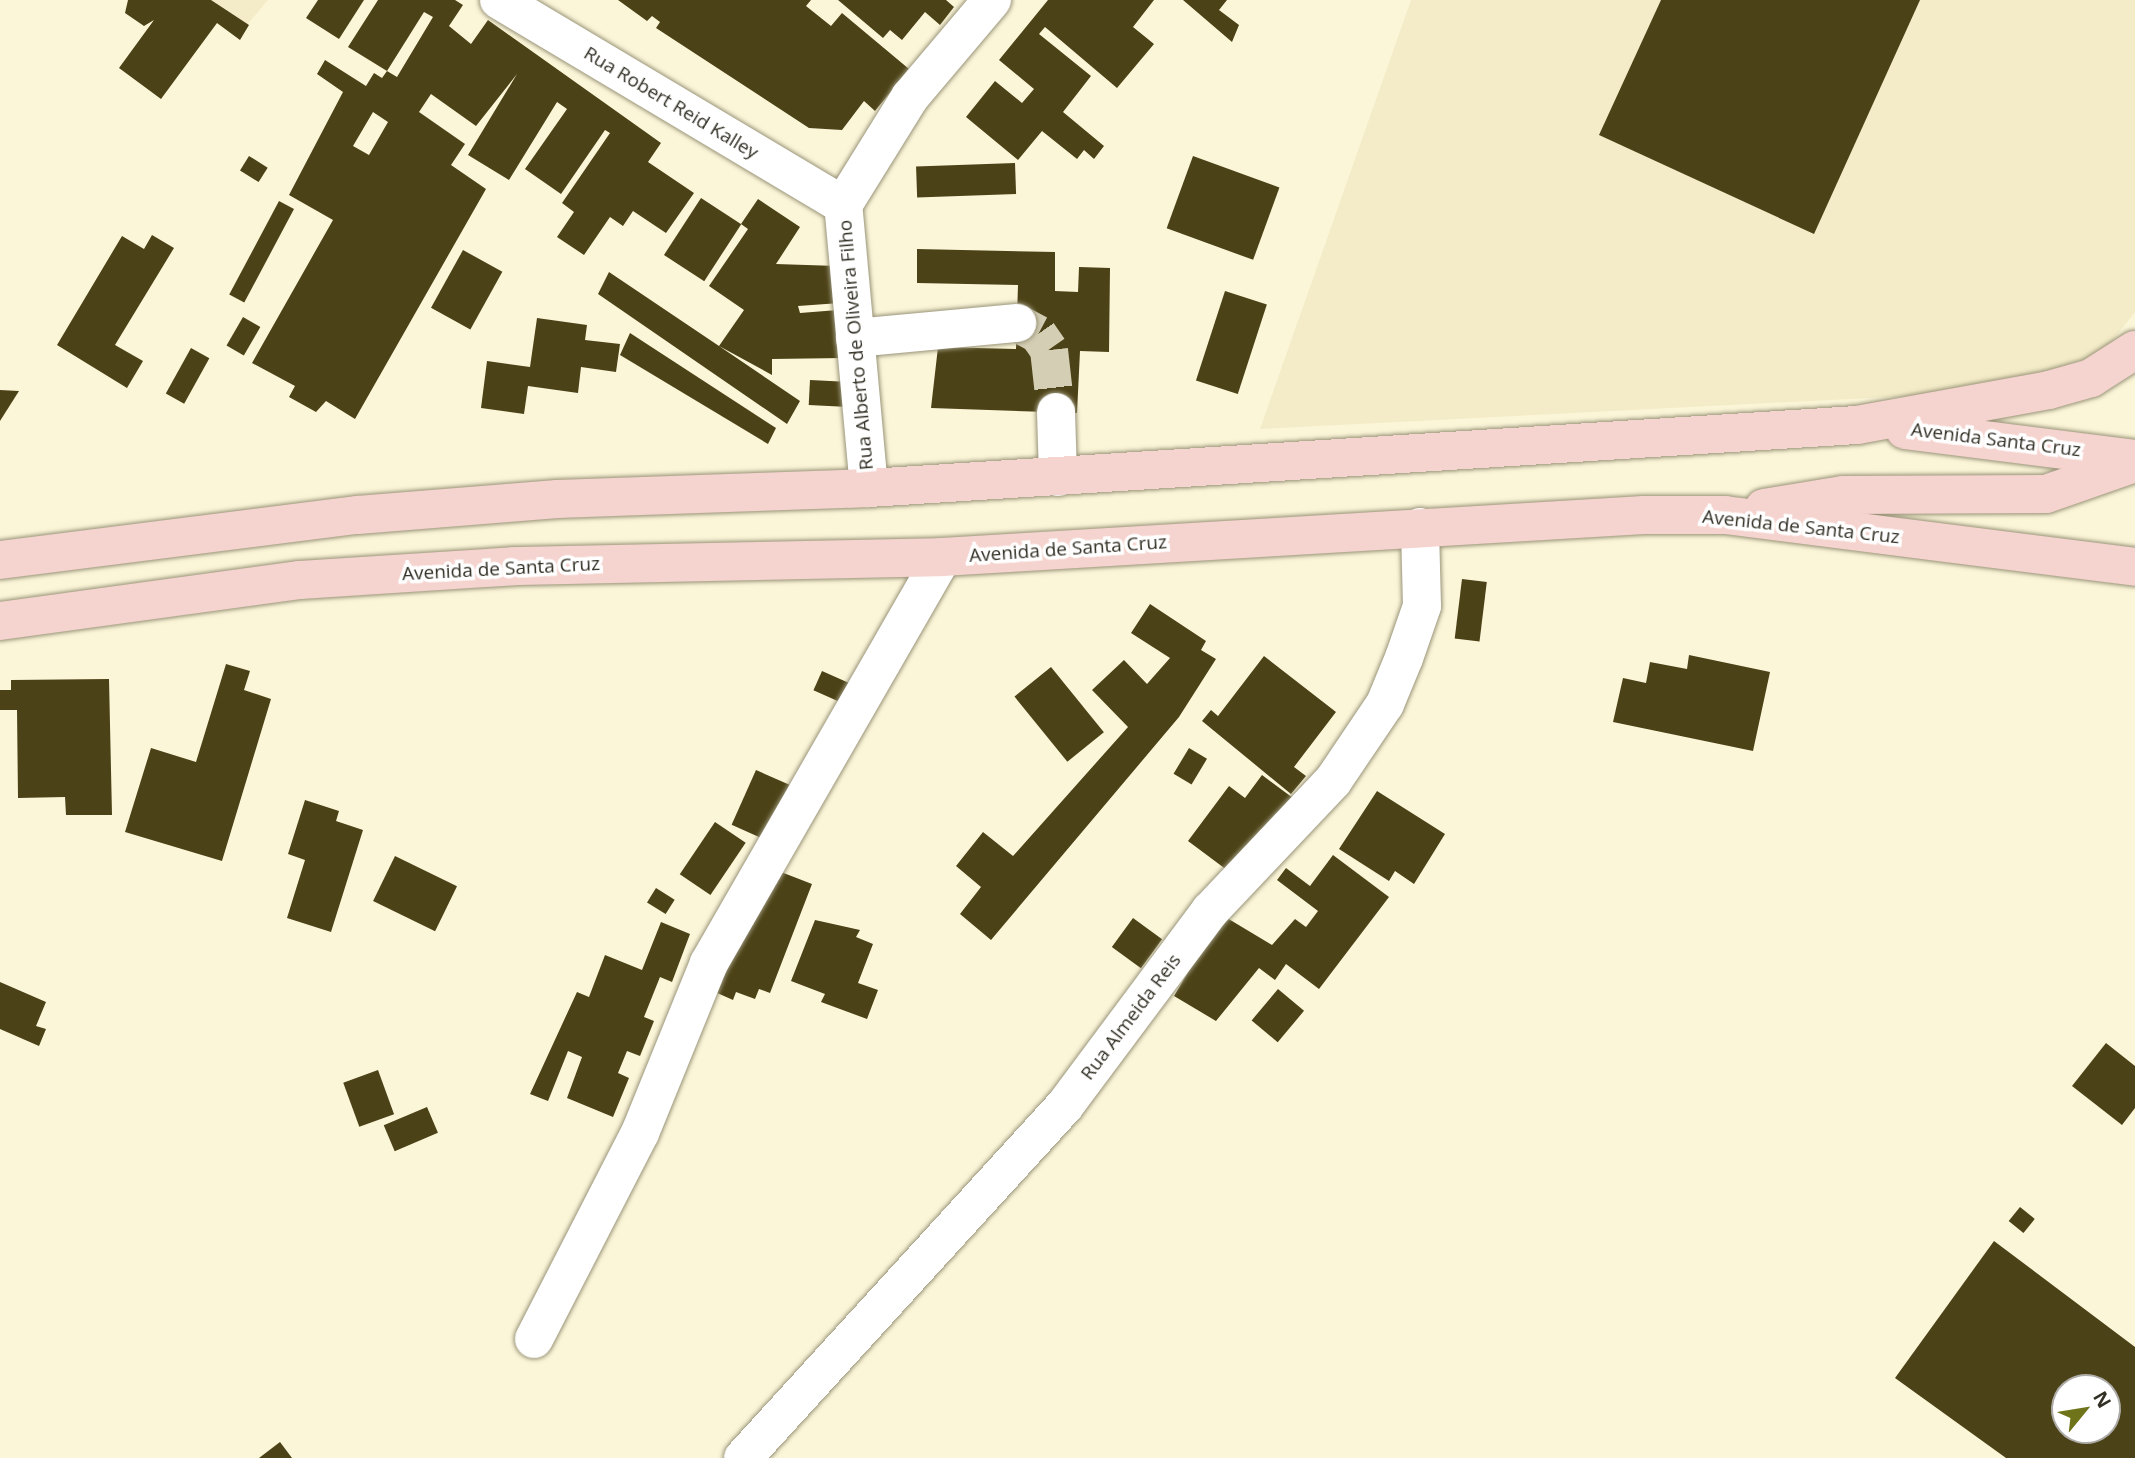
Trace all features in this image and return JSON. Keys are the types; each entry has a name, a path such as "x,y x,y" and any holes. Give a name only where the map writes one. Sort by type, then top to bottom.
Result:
{"main road":[{"path":"0,560 358,515 556,499 869,488 1857,425 2049,390 2091,378 2135,351"},
{"name":"Avenida Santa Cruz","path":"1857,425 2135,461"},
{"path":"1725,515 1843,495 2046,494 2135,461"},
{"name":"Avenida de Santa Cruz","path":"0,621 340,577 514,566 942,557 1420,527 1725,515 2135,567"}],"street":[{"name":"Rua Alberto de Oliveira Filho","path":"869,488 843,205 910,97 992,0"},
{"name":"Rua Robert Reid Kalley","path":"502,1 843,205"},
{"path":"855,338 1017,323"},
{"path":"1056,412 1058,477"},
{"name":"Rua Almeida Reis","path":"743,1458 1066,1104 1210,911 1333,781 1385,704 1422,606 1420,527"},
{"path":"534,1339 640,1133 709,963 942,557"}],"shaded area":[{"path":"182,0 268,0 237,37"},
{"path":"1411,0 2135,0 2135,312 2102,354 1969,393 1260,429"}],"building":[{"path":"128,0 211,0 249,25 240,40 217,23 161,99 119,68 154,20 144,26 125,13"},
{"path":"318,0 364,0 339,39 306,18"},
{"path":"378,0 455,0 463,5 449,26 471,44 488,20 661,143 648,162 694,193 666,233 633,211 623,226 610,217 584,255 557,237 574,212 562,203 610,133 605,130 561,194 525,169 567,109 557,102 509,180 468,155 517,74 476,126 431,94 419,112 465,144 451,165 486,189 355,419 326,401 316,412 289,397 295,386 252,363 333,220 289,195 343,92 317,74 325,60 366,86 374,73 382,78 387,71 348,47","holes":["424,12 433,17 397,77 387,71","373,112 388,122 369,155 353,146"]},
{"path":"618,0 811,0 806,6 831,26 842,13 909,69 875,111 864,101 842,130 809,128 656,28 660,22 652,16 647,21"},
{"path":"838,0 946,0 954,7 940,25 925,12 902,40 890,30 883,38"},
{"path":"1048,0 1154,0 1133,27 1154,44 1117,88 1045,27 1039,34 1091,76 1063,112 1104,146 1094,159 1084,150 1077,159 1042,131 1018,160 966,117 995,81 1022,103 1034,89 999,60"},
{"path":"1183,0 1227,0 1219,10 1239,25 1232,42"},
{"path":"1661,0 1920,0 1814,234 1599,135"},
{"path":"249,156 268,168 259,182 240,170"},
{"path":"1193,156 1279,187 1253,260 1167,228"},
{"path":"1015,163 1016,194 917,197 916,166"},
{"path":"701,198 741,224 704,281 664,255"},
{"path":"758,199 800,227 776,264 837,266 840,303 798,306 800,313 838,310 843,358 772,359 772,375 719,346 744,310 709,286 748,229 741,224"},
{"path":"279,201 294,209 244,303 229,295"},
{"path":"152,235 174,248 115,345 143,361 127,388 57,345 122,236 144,249"},
{"path":"917,249 1055,252 1055,291 1078,292 1079,267 1110,268 1109,352 1080,351 1077,413 931,408 938,347 1016,349 1018,285 917,283"},
{"path":"463,250 502,272 470,330 431,308"},
{"path":"609,272 800,401 787,424 598,294"},
{"path":"1225,291 1267,305 1238,394 1196,380"},
{"path":"243,317 260,327 244,356 226,346"},
{"path":"537,318 587,325 585,340 620,344 616,372 581,367 578,393 528,386 524,414 481,408 487,361 530,367"},
{"path":"630,333 776,428 768,444 620,355"},
{"path":"191,348 209,358 184,404 166,393"},
{"path":"810,380 845,382 844,407 809,405"},
{"path":"0,390 19,391 0,421"},
{"path":"1462,579 1487,582 1480,642 1455,639"},
{"path":"1150,604 1206,641 1201,650 1216,659 1179,717 991,940 960,914 981,887 956,866 983,832 1013,856 1128,727 1092,690 1124,660 1147,684 1170,658 1131,633"},
{"path":"1689,655 1770,672 1753,751 1613,722 1623,678 1646,683 1650,662 1687,669"},
{"path":"1264,656 1336,712 1294,767 1306,776 1291,794 1202,721 1211,710 1218,716"},
{"path":"226,664 250,671 244,690 271,699 222,861 125,832 151,748 196,762"},
{"path":"1051,667 1104,732 1067,762 1014,697"},
{"path":"822,671 851,684 843,703 813,690"},
{"path":"109,679 112,815 66,815 65,797 18,798 17,710 0,710 0,690 11,690 11,680"},
{"path":"1189,748 1207,759 1192,785 1174,774"},
{"path":"756,770 792,786 767,841 732,825"},
{"path":"1262,775 1297,801 1239,879 1188,841 1229,786 1245,798"},
{"path":"1377,791 1445,834 1414,884 1395,871 1389,881 1339,849"},
{"path":"305,800 339,811 336,821 363,830 331,932 287,918 305,860 288,854"},
{"path":"715,822 746,843 710,895 680,874"},
{"path":"1333,855 1389,897 1319,989 1286,964 1275,980 1259,968 1216,1021 1174,996 1222,915 1272,945 1295,919 1306,927 1318,911 1277,880 1286,868 1310,886"},
{"path":"395,856 457,886 435,931 373,901"},
{"path":"781,872 812,884 770,993 759,989 755,999 736,992 733,1000 715,992"},
{"path":"656,888 675,900 666,914 647,902"},
{"path":"1133,918 1162,939 1141,968 1112,947"},
{"path":"815,920 860,930 856,937 873,944 858,983 878,990 867,1019 821,1002 825,994 791,981"},
{"path":"661,922 690,934 672,982 660,977 644,1017 654,1021 640,1056 627,1051 618,1073 629,1078 613,1117 567,1098 582,1057 568,1051 548,1101 530,1094 577,992 589,997 605,955 642,970"},
{"path":"0,982 46,1002 36,1026 46,1029 39,1046 0,1029"},
{"path":"1278,989 1304,1011 1278,1042 1252,1020"},
{"path":"2106,1043 2135,1066 2135,1108 2122,1125 2072,1086"},
{"path":"378,1070 394,1114 359,1127 343,1083"},
{"path":"427,1107 438,1133 395,1151 384,1125"},
{"path":"2020,1207 2035,1219 2023,1233 2009,1221"},
{"path":"1994,1241 2135,1347 2135,1458 2006,1458 1895,1378"},
{"path":"280,1442 292,1458 259,1458"}],"tunnel":[{"path":"1017,323 1038,334 1049,350 1056,412"}]}
